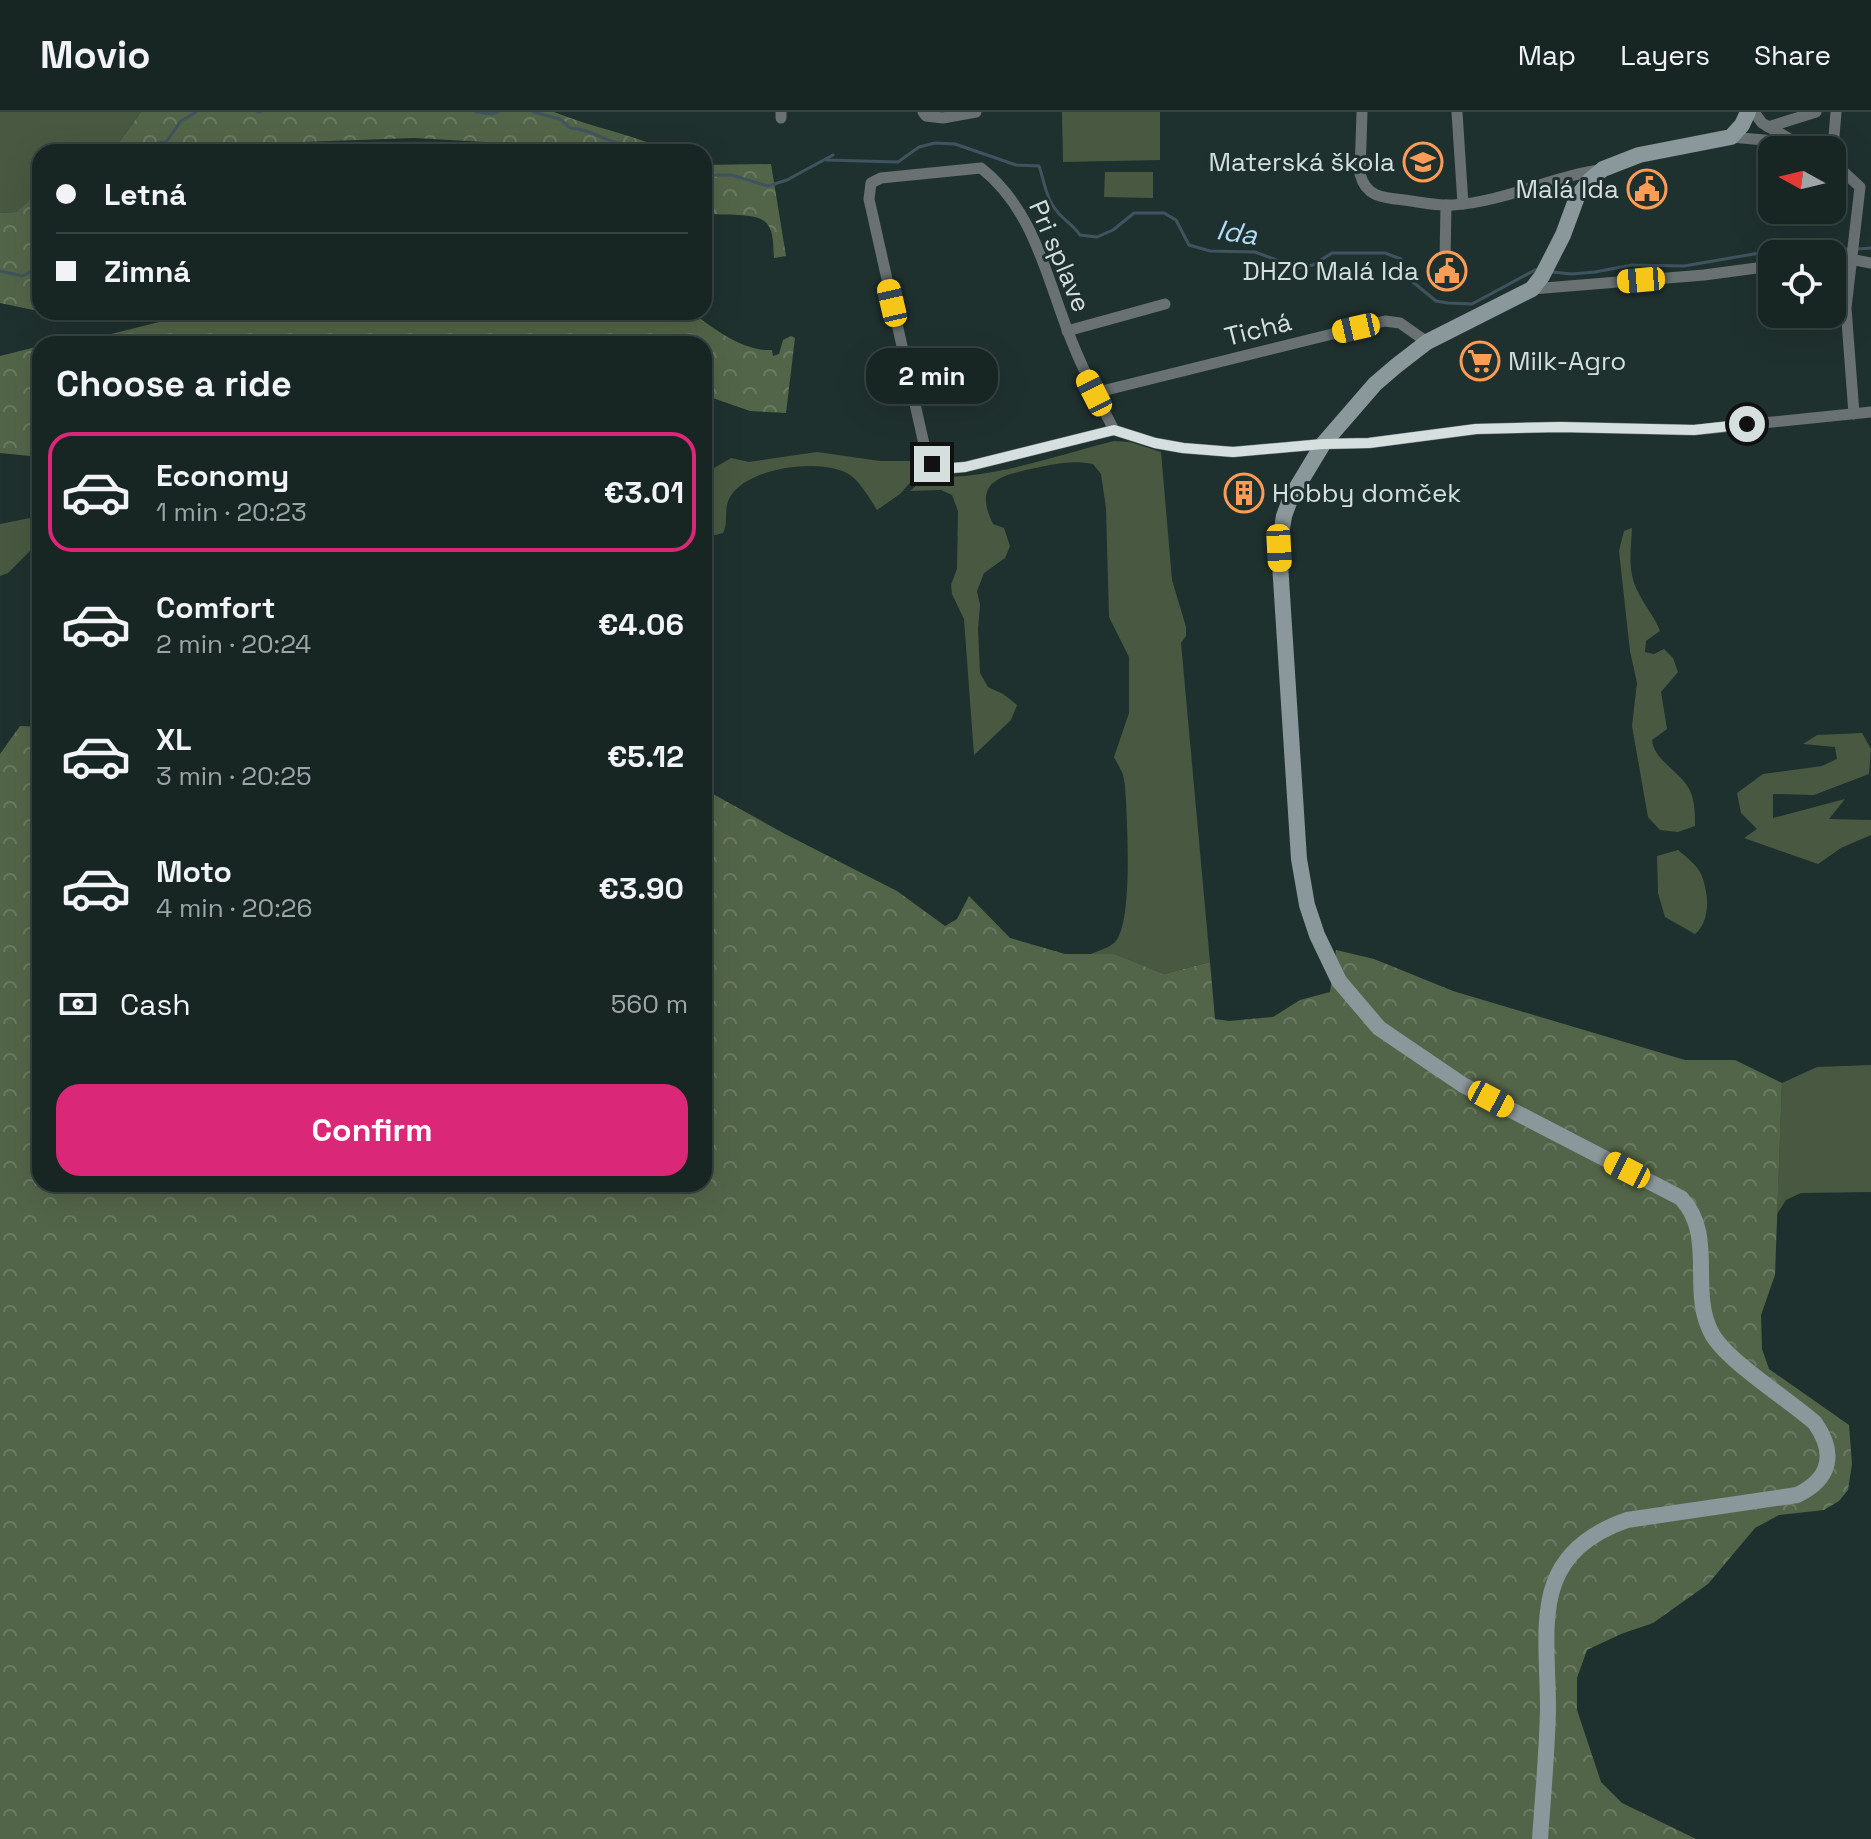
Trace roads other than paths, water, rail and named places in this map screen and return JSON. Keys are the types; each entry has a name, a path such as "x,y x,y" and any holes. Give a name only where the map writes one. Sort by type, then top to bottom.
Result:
{"main road":[{"path":"1540,1839 1548,1711 1546,1619 1551,1591 1570,1555 1588,1538 1627,1520 1797,1495 1816,1483 1824,1473 1827,1448 1815,1423 1729,1354 1712,1333 1702,1301 1701,1236 1694,1213 1681,1198 1439,1071 1379,1028 1339,981 1317,935 1307,905 1299,859 1279,548 1282,527 1296,485 1323,444 1375,384 1427,342 1537,283 1550,261 1576,182 1639,155 1731,137 1748,112"}],"street":[{"path":"923,112 926,116 943,118 976,112"},
{"path":"1362,112 1360,174 1375,197 1463,204 1576,182"},
{"path":"1457,112 1463,204"},
{"path":"1754,112 1768,127 1784,136"},
{"path":"1768,127 1816,112"},
{"path":"1834,136 1836,112"},
{"path":"1731,137 1758,139"},
{"name":"Pri splave","path":"981,168 1010,196 1026,219 1067,331 1094,393 1114,430 965,467 932,464 926,453 869,199 871,183 881,178 981,168"},
{"path":"1846,171 1865,185 1853,240 1846,308 1854,414"},
{"path":"1445,261 1446,205"},
{"path":"1846,258 1871,263"},
{"path":"1537,283 1704,275 1758,268"},
{"path":"1067,331 1165,304"},
{"name":"Tichá","path":"1094,393 1385,321 1400,323 1427,342"},
{"path":"1114,430 1155,443 1215,451 1261,451 1323,444 1369,443 1476,429 1694,430 1871,412"}],"waterway":[{"name":"Ida","path":"156,144 166,142 181,121 196,112"},
{"name":"Ida","path":"476,112 498,112"},
{"name":"Ida","path":"533,112 560,119 570,128 628,144"},
{"name":"Ida","path":"826,160 898,162 919,147 935,143 955,144 1016,165 1039,166 1053,205 1080,235 1097,237 1113,230 1134,213 1164,213 1176,220 1189,245 1210,251 1255,252 1298,268 1313,265 1332,253 1385,253 1401,259 1408,278 1436,301 1448,303 1472,304 1540,270"},
{"name":"Ida","path":"712,175 731,175 768,186 787,180 833,155"},
{"name":"Ida","path":"1857,249 1871,248"},
{"name":"Ida","path":"1552,272 1595,272 1632,265 1684,266 1777,250 1850,249"},
{"name":"Ida","path":"0,271 22,276 32,271"}],"place":[{"name":"Materská škola","path":"1423,162"},
{"name":"Malá Ida","path":"1647,189"},
{"name":"DHZO Malá Ida","path":"1447,271"},
{"name":"Milk-Agro","path":"1480,361"},
{"name":"Hobby domček","path":"1244,493"}]}
